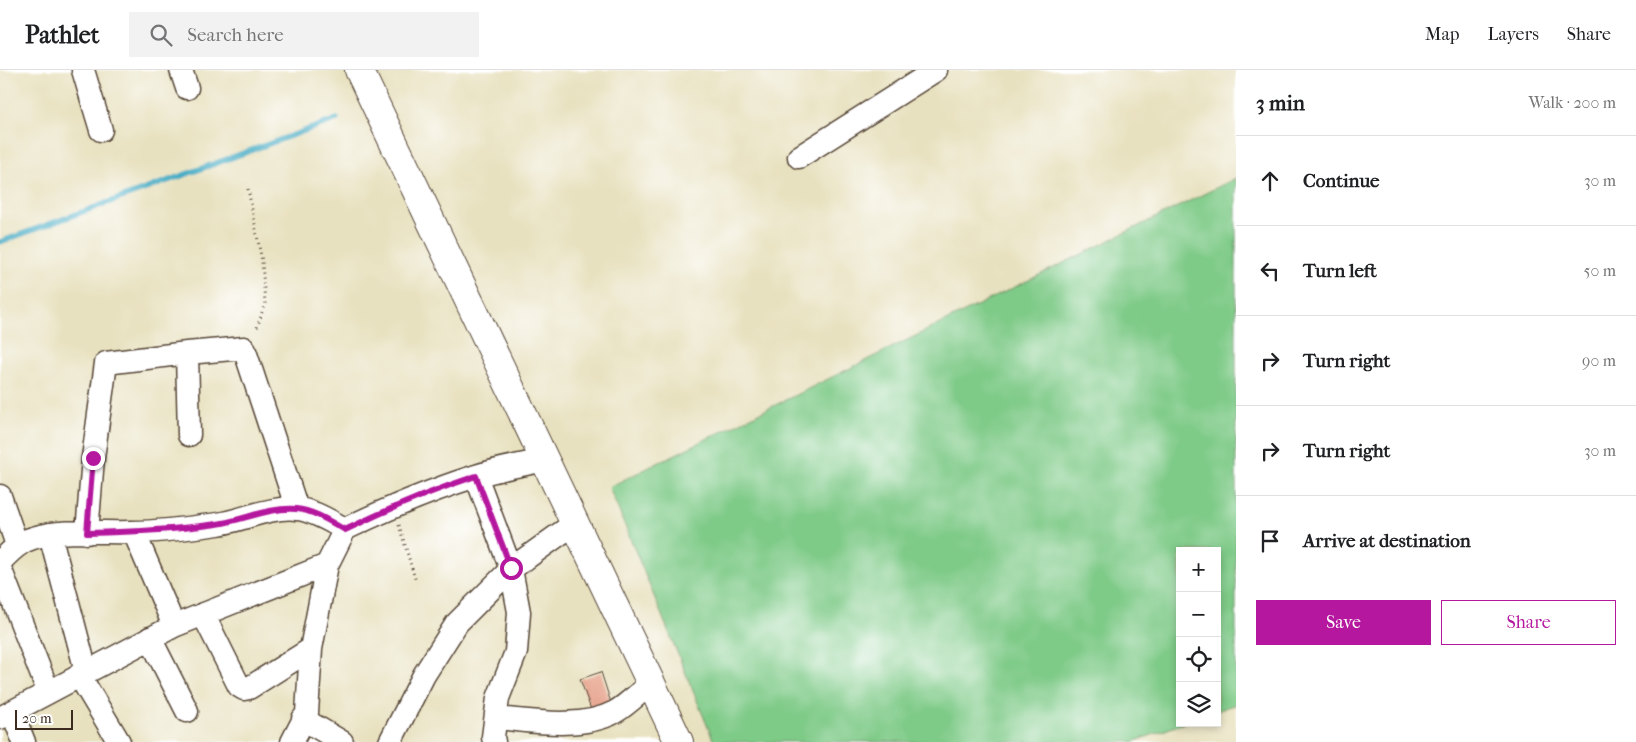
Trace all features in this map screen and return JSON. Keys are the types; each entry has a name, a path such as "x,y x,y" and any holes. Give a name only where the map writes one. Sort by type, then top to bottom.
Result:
{"street":[{"path":"83,70 101,130"},
{"path":"359,70 679,742"},
{"path":"799,157 936,70"},
{"path":"87,533 93,458 106,363 187,353 244,348 297,509"},
{"path":"187,353 189,435"},
{"path":"292,742 307,713 311,649 328,565 345,530 393,506 432,490 476,476 545,460"},
{"path":"476,476 511,568 519,612 516,652 498,698 494,742"},
{"path":"0,496 17,545"},
{"path":"0,562 17,545 33,538 50,534 134,532 220,524 262,512 297,509 319,516 345,530"},
{"path":"390,742 424,675 457,623 511,568 575,523"},
{"path":"134,532 174,626"},
{"path":"50,534 82,673 120,742"},
{"path":"24,742 6,715 48,691 174,626 328,565"},
{"path":"0,568 48,691"},
{"path":"202,614 239,686 244,689 249,688 311,649"},
{"path":"150,638 187,711"},
{"path":"496,718 547,722 588,722 615,712 651,683"},
{"path":"303,719 342,742"}],"path":[{"path":"244,348 253,338 265,303 262,261 248,189"},
{"path":"393,506 416,582"}],"green space":[{"path":"1236,178 1236,704 1221,710 1221,547 1176,547 1176,726 1133,742 714,742 609,487"}],"building":[{"path":"601,672 611,703 594,718 580,679"}],"waterway":[{"path":"0,242 337,119"}],"route":[{"path":"93,458 87,533 166,530 220,524 262,512 297,509 319,516 345,530 393,506 432,490 476,476 511,568"}]}
